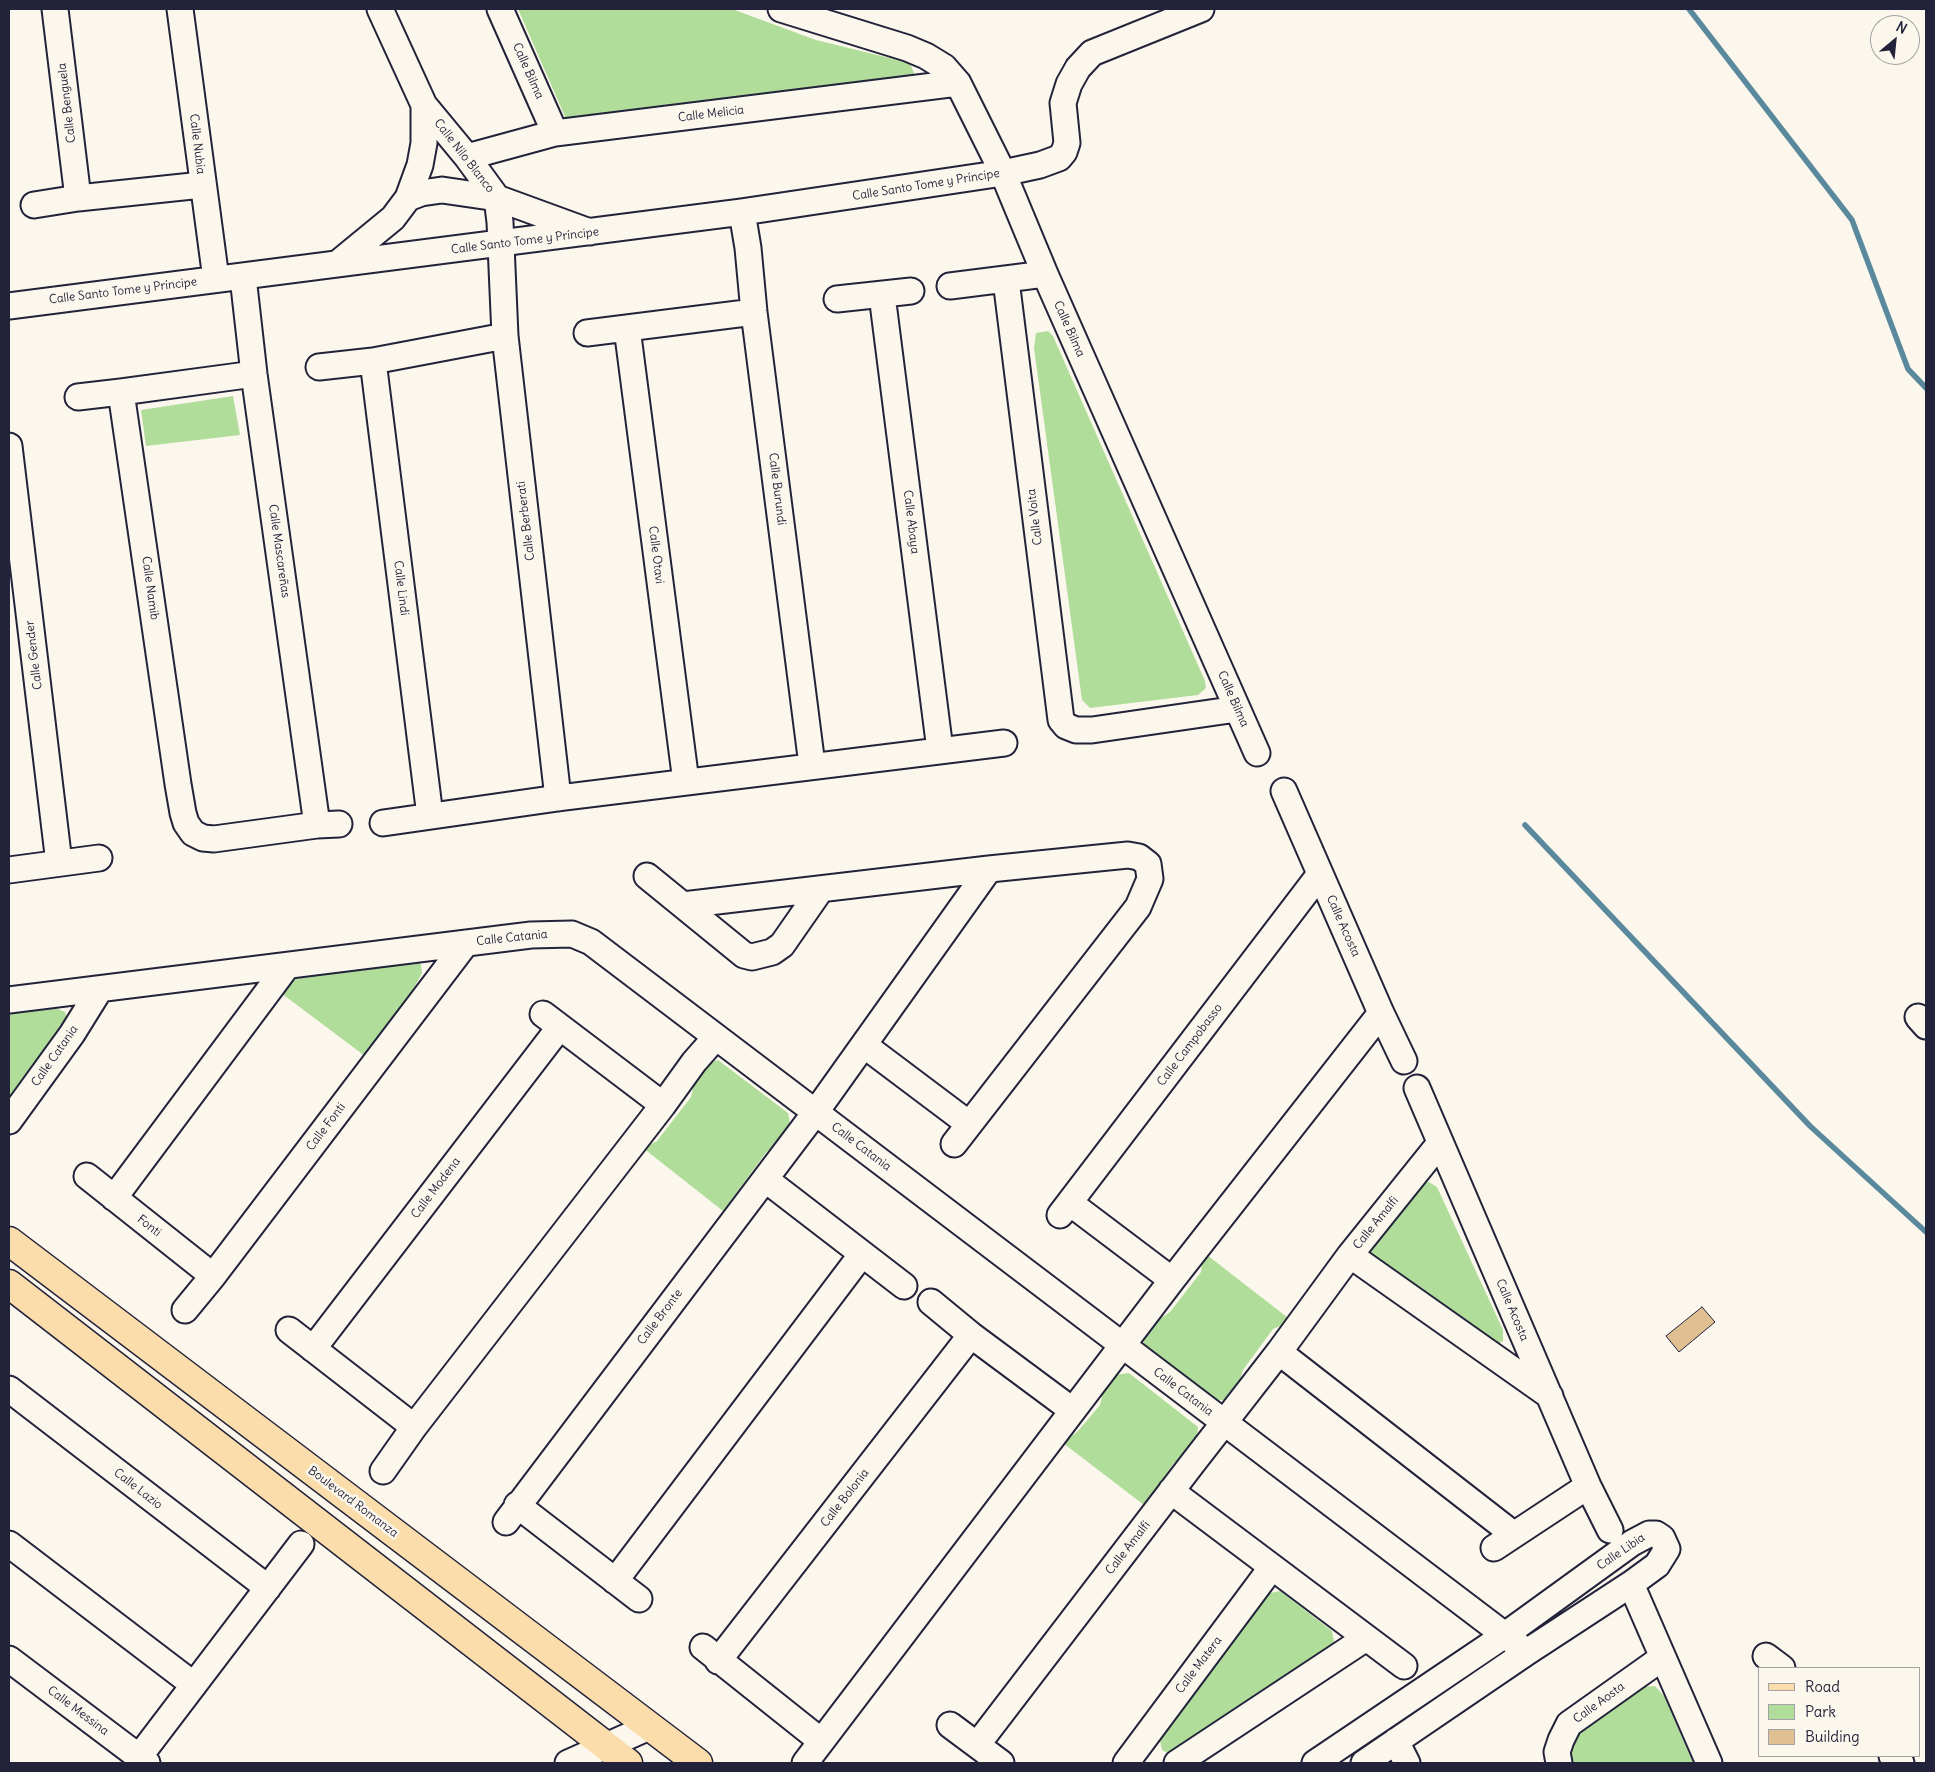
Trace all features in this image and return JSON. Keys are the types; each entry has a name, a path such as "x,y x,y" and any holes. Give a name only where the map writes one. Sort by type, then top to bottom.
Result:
{"main road":[{"name":"Boulevard Romanza","path":"9,1241 698,1763"},
{"path":"9,1284 628,1763"}],"street":[{"name":"Calle Benguela","path":"55,9 78,198"},
{"name":"Calle Nubia","path":"180,9 216,279"},
{"name":"Calle Nilo Blanco","path":"380,9 424,106 468,157 497,198 593,233"},
{"name":"Calle Bilma","path":"500,9 555,133"},
{"name":"Calle Bilma","path":"781,9 907,48 926,56 944,67 958,83 1003,173 1045,274 1257,753"},
{"name":"Calle Santo Tome y Príncipe","path":"9,306 593,233 1003,173 1040,165 1059,158 1064,152 1067,143 1063,103 1069,84 1078,68 1092,53 1201,9"},
{"name":"Calle Melicia","path":"468,157 555,133 958,83"},
{"name":"Calle Nilo Blanco","path":"336,264 394,218 408,198 420,165 424,143 424,106"},
{"path":"34,205 78,198 202,185"},
{"path":"408,198 421,192 442,190 497,198"},
{"name":"Calle Berberati","path":"497,198 505,336 558,798"},
{"name":"Calle Burundi","path":"742,212 812,766"},
{"path":"394,218 406,239 418,254"},
{"path":"950,286 1045,274"},
{"name":"Calle Mascareñas","path":"243,277 254,374 328,824"},
{"name":"Calle Voita","path":"1006,280 1058,710 1061,720 1066,726 1076,730 1092,730 1237,709"},
{"path":"837,299 911,291"},
{"name":"Calle Abaya","path":"882,295 940,750"},
{"path":"587,333 754,312"},
{"name":"Calle Otavi","path":"627,328 686,782"},
{"path":"319,367 373,360 505,336"},
{"name":"Calle Lindi","path":"373,360 430,816"},
{"path":"78,397 254,374"},
{"name":"Calle Namib","path":"121,392 182,813 186,823 193,833 203,838 214,839 328,824"},
{"name":"Calle Gender","path":"9,446 60,863"},
{"path":"383,823 558,798 1004,743"},
{"name":"Calle Acosta","path":"1284,791 1381,1013 1404,1061"},
{"path":"683,906 989,869 1128,855 1139,857 1148,864 1150,879 1138,907 954,1144"},
{"path":"9,870 99,858"},
{"name":"Calle Bronte","path":"615,1581 511,1513 815,1113 989,869"},
{"name":"Calle Campobasso","path":"1172,1280 1065,1209 1320,874"},
{"path":"648,876 744,956 752,957 772,952 782,945 821,889"},
{"name":"Calle Catania","path":"9,1000 532,935 572,934 591,942 1527,1652"},
{"name":"Calle Fonti","path":"185,1310 466,943"},
{"path":"114,1198 287,966"},
{"name":"Calle Catania","path":"9,1119 72,1034 100,989"},
{"path":"805,1763 1072,1410 1381,1013"},
{"name":"Calle Modena","path":"313,1349 551,1021 663,1105"},
{"path":"382,1471 694,1062 716,1037"},
{"path":"864,1045 970,1124"},
{"name":"Calle Acosta","path":"1417,1088 1588,1486 1610,1530"},
{"name":"Calle Amalfi","path":"977,1745 1279,1352 1350,1255 1440,1143"},
{"name":"Fonti","path":"86,1176 212,1276"},
{"path":"765,1179 904,1286"},
{"path":"639,1600 615,1581 862,1254"},
{"path":"1350,1255 1550,1396"},
{"path":"931,1302 1072,1410"},
{"path":"289,1330 414,1428"},
{"name":"Calle Bolonia","path":"821,1741 711,1654 971,1334"},
{"path":"1279,1352 1503,1541 1588,1486"},
{"name":"Calle Lazio","path":"9,1389 268,1588"},
{"path":"1172,1492 1404,1666"},
{"name":"Calle Libia","path":"1315,1763 1505,1635 1632,1543 1649,1534 1656,1534 1666,1543 1667,1549 1656,1565 1631,1584 1364,1763"},
{"path":"9,1544 194,1685"},
{"path":"143,1760 194,1685 301,1544"},
{"name":"Calle Matera","path":"1126,1763 1272,1567"},
{"path":"1631,1584 1709,1763"},
{"path":"1177,1763 1366,1638"},
{"name":"Calle Aosta","path":"1559,1763 1557,1752 1569,1724 1662,1658"},
{"name":"Calle Messina","path":"9,1659 143,1760"},
{"path":"950,1725 1001,1763"},
{"path":"568,1763 649,1727"},
{"path":"1396,1741 1407,1763"}],"green space":[{"path":"518,9 732,9 816,40 910,63 914,73 910,83 570,128"},
{"path":"1048,331 1053,336 1205,681 1206,688 1198,695 1090,708 1082,700 1034,348 1036,333"},
{"path":"233,396 240,435 146,446 141,410"},
{"path":"409,959 421,964 422,973 408,999 365,1056 281,993 293,976"},
{"path":"53,1007 65,1012 68,1021 12,1098 9,1099 9,1013"},
{"path":"718,1060 788,1113 790,1124 788,1134 780,1144 767,1151 723,1211 643,1148 657,1141 691,1097 695,1080 706,1064"},
{"path":"1429,1182 1437,1187 1503,1330 1503,1341 1496,1345 1372,1259 1370,1247 1418,1184"},
{"path":"1207,1255 1292,1321 1273,1329 1243,1370 1239,1383 1227,1400 1215,1400 1144,1345 1143,1337 1155,1322 1170,1312 1201,1272 1202,1262"},
{"path":"1129,1373 1198,1427 1196,1442 1184,1458 1174,1463 1144,1505 1063,1443 1078,1431 1100,1405 1103,1393 1115,1375"},
{"path":"1280,1591 1332,1631 1334,1642 1329,1649 1171,1755 1162,1750 1159,1736 1266,1594"},
{"path":"1655,1686 1664,1696 1693,1763 1566,1763 1565,1741 1641,1687"}],"building":[{"path":"1702,1307 1715,1322 1679,1352 1666,1336"}],"waterway":[{"path":"1689,9 1852,220 1908,369 1926,388"},
{"path":"1525,825 1810,1126 1926,1232"}]}
